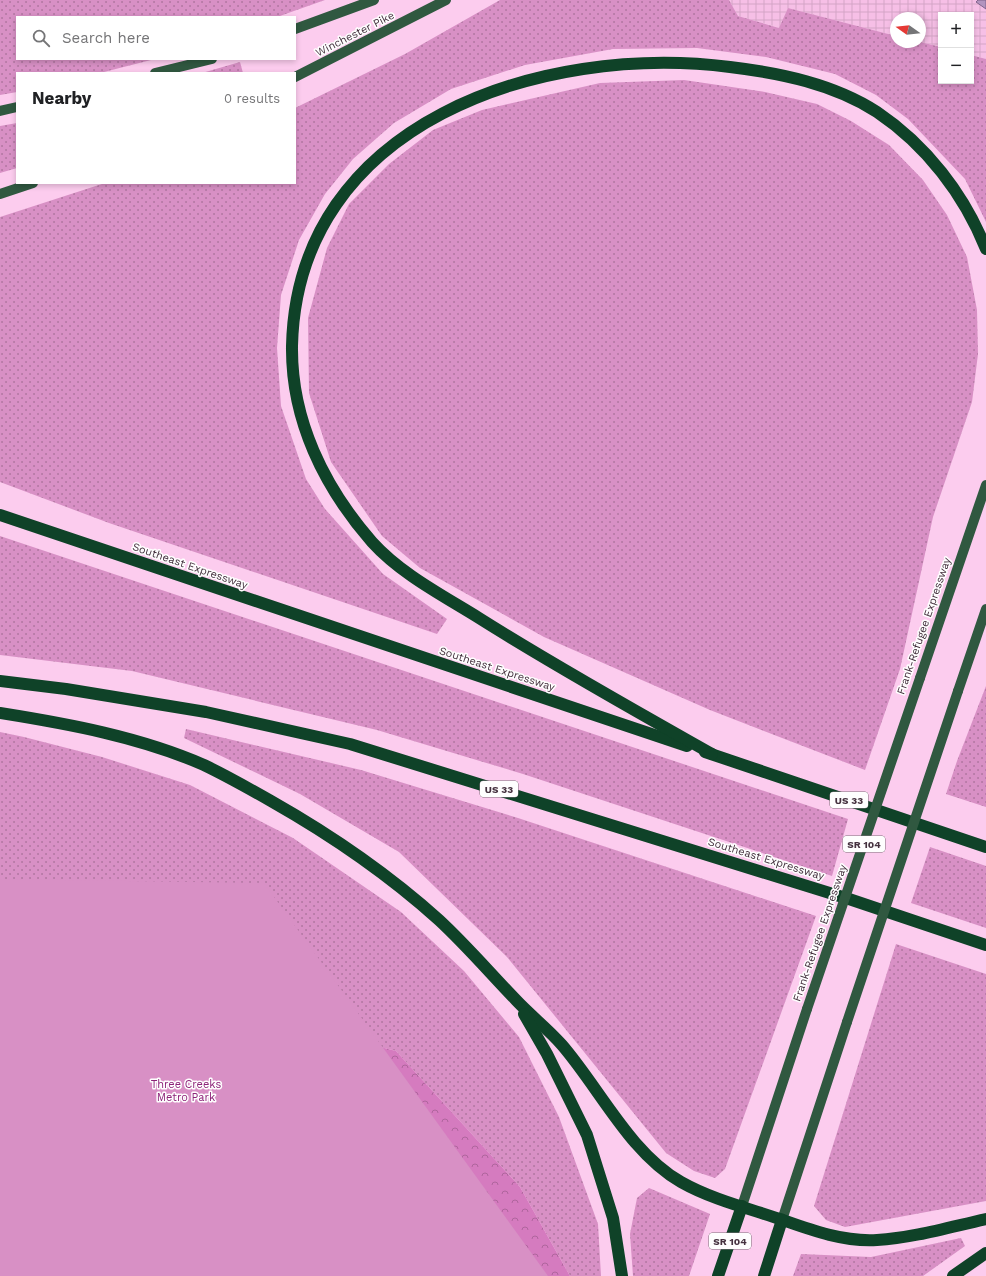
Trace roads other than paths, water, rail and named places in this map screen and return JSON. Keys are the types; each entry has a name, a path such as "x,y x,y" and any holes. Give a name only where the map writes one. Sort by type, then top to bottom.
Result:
{"highway":[{"path":"712,754 531,650 416,579 388,557 357,524 327,481 315,458 300,414 294,383 292,358 293,329 298,293 304,268 314,244 337,204 353,184 385,150 406,134 433,118 469,100 500,88 541,77 611,66 667,62 716,65 787,76 846,95 876,111 905,134 939,168 969,210 986,249"},
{"name":"Southeast Expressway","path":"0,516 986,847"},
{"name":"Southeast Expressway","path":"0,681 66,689 206,712 350,744 849,899 986,945"},
{"path":"0,713 54,721 110,734 204,765 309,823 380,871 437,919 486,966 517,1001 562,1045 638,1144 662,1168 679,1181 698,1191 782,1220 841,1238 876,1240 900,1237 986,1219"},
{"path":"517,1001 547,1054 587,1135 613,1218 622,1276"},
{"name":"Frank-Refugee Expressway","path":"718,1276 742,1206"},
{"path":"764,1276 782,1220"},
{"path":"953,1276 986,1253"}],"main road":[{"path":"296,29 374,0"},
{"name":"Winchester Pike","path":"296,76 446,0"},
{"path":"159,72 208,60"},
{"path":"0,111 16,107"},
{"path":"0,194 30,184"},
{"name":"Frank-Refugee Expressway","path":"742,1206 807,1009 986,485"},
{"path":"782,1220 986,609"}],"park label":[{"name":"Three Creeks Metro Park","path":"186,1090"}]}
